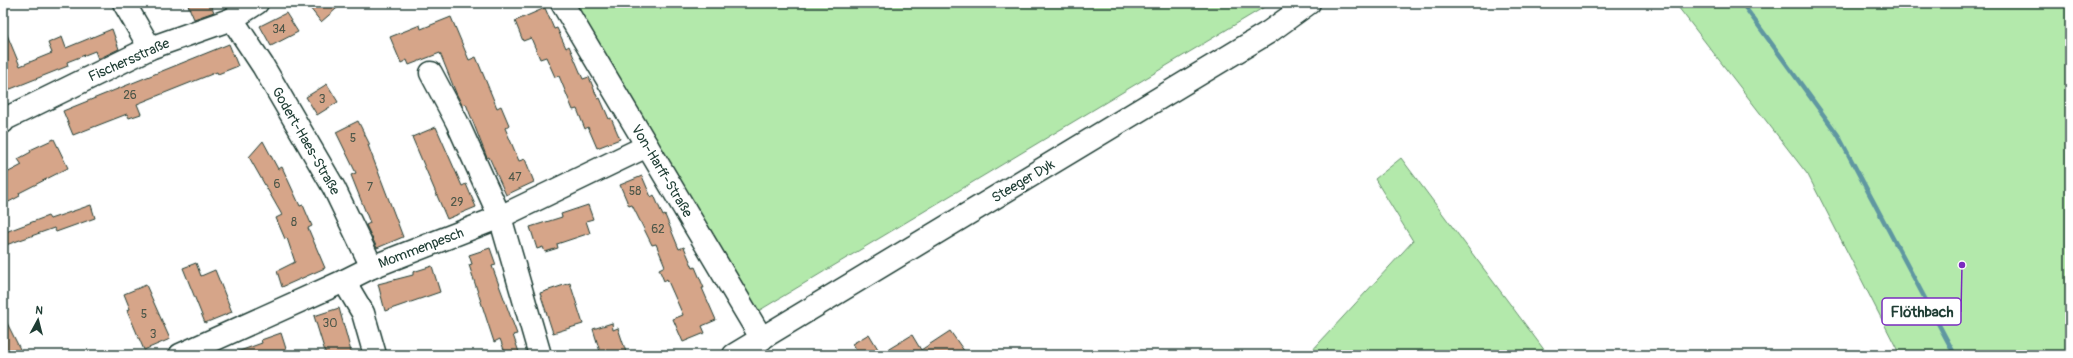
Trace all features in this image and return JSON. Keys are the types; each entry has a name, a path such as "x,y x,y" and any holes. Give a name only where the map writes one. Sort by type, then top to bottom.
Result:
{"street":[{"path":"124,3 150,48"},
{"name":"Fischersstraße","path":"3,122 6,119 150,48 232,19 257,3"},
{"name":"Von-Harff-Straße","path":"562,3 762,339"},
{"name":"Steeger Dyk","path":"734,355 1270,32 1309,3"},
{"name":"Godert-Haes-Straße","path":"232,19 263,66 334,188 372,267"},
{"path":"431,73 457,122 500,217 540,355"},
{"name":"Mommenpesch","path":"193,352 372,267 500,217 647,146"},
{"path":"344,281 363,313 375,355"}],"green space":[{"path":"572,3 1271,3 755,313"},
{"path":"1675,3 2070,3 2070,355 1900,355 1808,175"},
{"path":"1401,158 1548,355 1308,355 1413,241 1375,179"}],"building":[{"path":"187,3 210,3 214,12 194,19"},
{"path":"306,3 343,3 321,22"},
{"path":"545,8 554,29 557,28 566,48 569,46 583,79 589,77 598,99 600,98 609,119 611,118 620,139 597,148 588,127 585,129 577,109 573,110 559,76 555,77 546,57 540,59 531,38 523,41 515,21"},
{"path":"286,13 298,32 271,46 260,26"},
{"path":"451,17 469,60 476,57 497,108 501,106 509,125 505,128 519,161 525,159 534,182 506,195 489,157 487,158 466,104 462,105 456,93 440,53 409,65 407,60 401,63 390,37 420,25 421,29"},
{"path":"3,25 20,66 52,53 48,43 62,37 66,48 112,29 119,49 98,59 95,51 67,62 68,66 3,92"},
{"path":"229,44 238,66 218,74 217,72 137,104 141,114 129,118 127,114 73,135 63,111"},
{"path":"327,84 338,102 317,115 306,97"},
{"path":"358,121 370,145 368,145 403,237 377,248 366,225 370,223 351,175 356,173 336,132"},
{"path":"436,127 462,186 466,184 476,207 447,219 412,137"},
{"path":"54,139 68,168 19,193 20,196 3,205 3,175 22,165 18,159 31,152 30,150"},
{"path":"263,141 278,169 282,167 300,206 303,205 312,226 308,228 325,268 282,287 277,271 295,262 287,238 285,239 276,218 282,215 249,157"},
{"path":"642,176 651,197 654,195 663,216 665,215 679,249 684,247 693,268 695,267 704,288 702,288 716,320 702,326 705,333 683,342 673,319 683,315 667,279 664,281 659,269 665,266 656,244 652,245 632,205 629,206 620,185"},
{"path":"91,205 95,218 56,232 54,228 3,246 3,233 48,216 50,219"},
{"path":"588,205 593,219 586,221 590,233 557,244 558,248 545,252 543,247 537,249 530,227 562,217 561,214"},
{"path":"490,248 496,265 492,266 517,334 513,335 520,355 506,355 500,339 494,342 469,265 472,264 469,255"},
{"path":"196,263 201,276 215,270 232,312 205,323 183,268"},
{"path":"432,266 440,292 385,311 378,284 413,275 413,272"},
{"path":"570,283 583,324 553,333 540,293"},
{"path":"146,285 170,339 144,350 127,310 130,309 124,294"},
{"path":"339,308 352,355 326,355 314,316"},
{"path":"3,315 23,355 3,355"},
{"path":"612,323 613,330 618,328 626,352 615,355 601,355 593,329"},
{"path":"950,331 967,355 879,355 912,335 921,350"},
{"path":"281,333 288,355 234,355 234,353 262,343 261,340"},
{"path":"869,334 878,349 867,355 859,355 852,344"}],"waterway":[{"path":"1742,3 1838,135 1955,355"}],"place":[{"name":"Flöthbach","path":"1962,265"}]}
